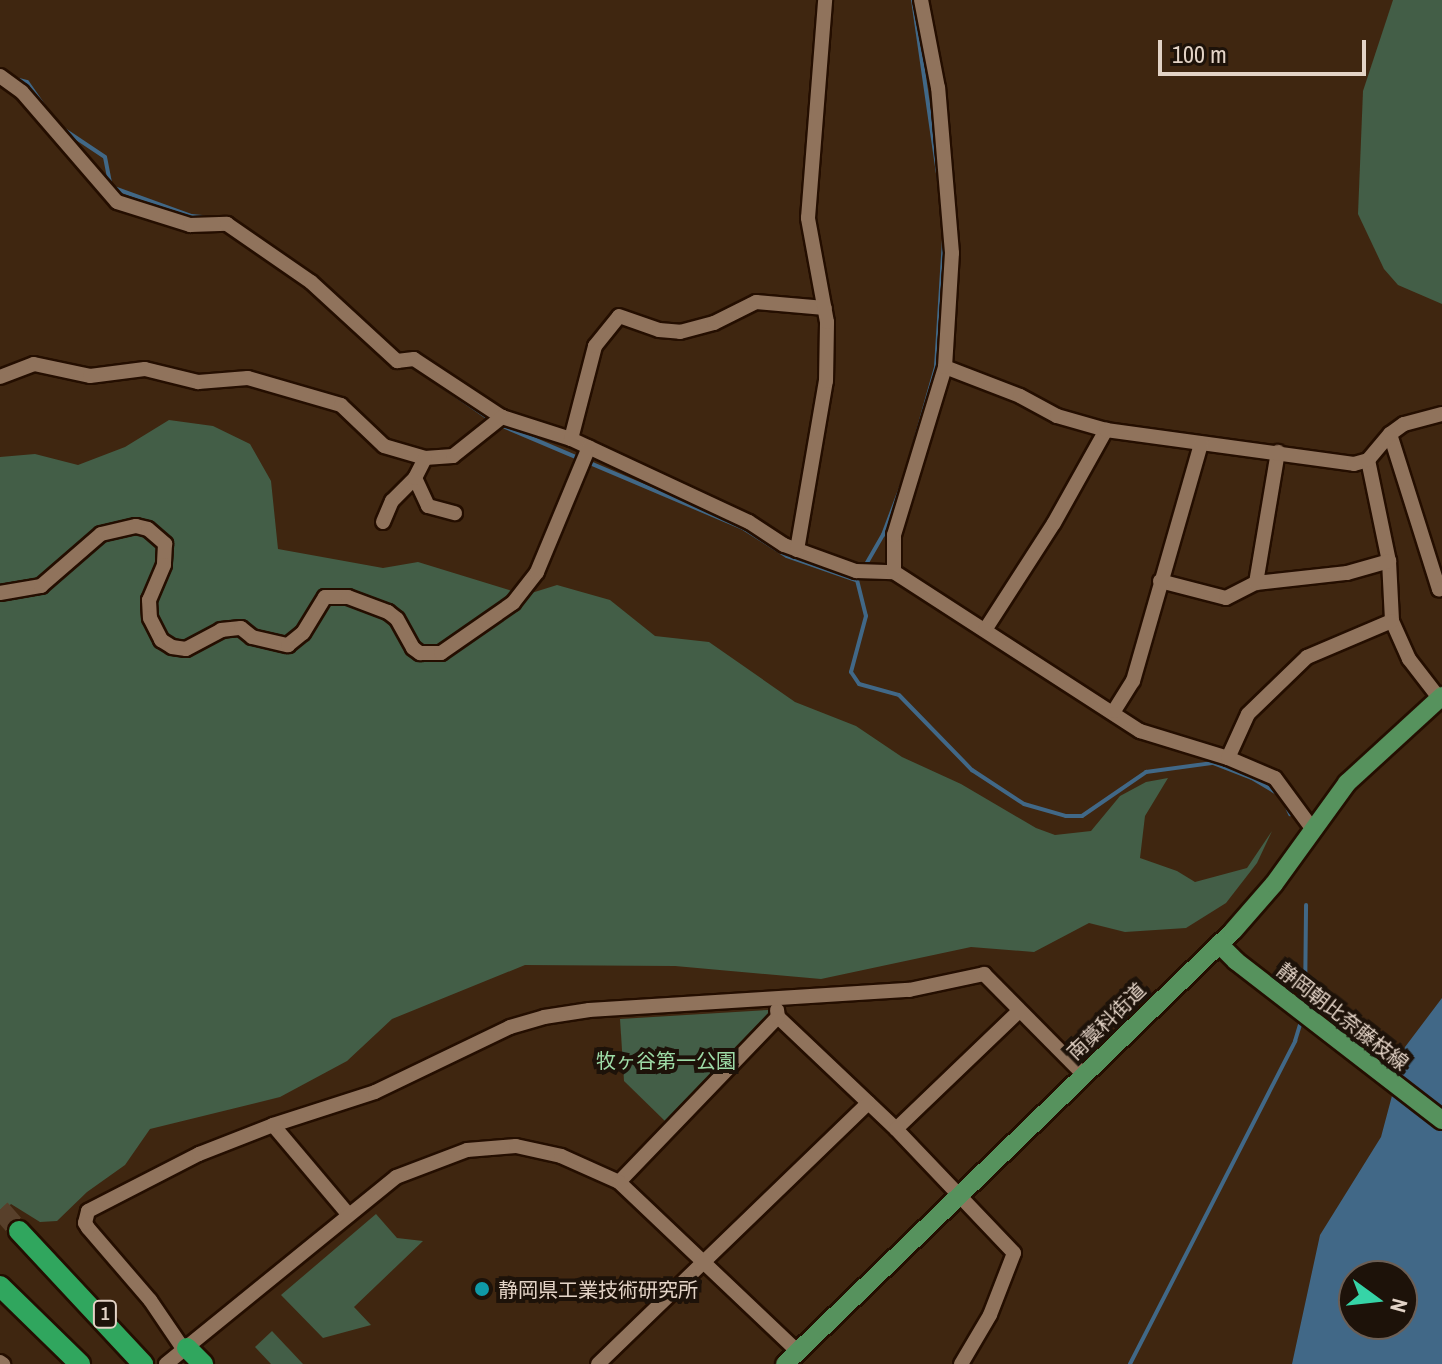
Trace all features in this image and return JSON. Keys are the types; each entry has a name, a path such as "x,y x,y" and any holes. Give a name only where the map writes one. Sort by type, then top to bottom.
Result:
{"highway":[{"name":"1","path":"19,1231 143,1364"},
{"name":"1","path":"50,1263 163,1364"},
{"path":"6,1291 70,1364"},
{"path":"6,1291 80,1364"},
{"path":"186,1349 203,1364"}],"main road":[{"name":"南藁科街道","path":"791,1358 1251,912 1347,783 1441,697"},
{"name":"静岡朝比奈藤枝線","path":"1219,944 1442,1120"}],"street":[{"path":"797,550 826,381 825,308 808,218 825,0"},
{"path":"894,572 894,535 945,367 952,253 947,163 938,88 921,0"},
{"path":"1,80 22,92 117,202 190,225 227,224 311,282 397,361 414,359 502,417 571,439 588,450 749,522 797,550 856,571 894,572 1114,711 1140,731 1228,758 1275,778 1314,831"},
{"path":"571,439 595,346 619,316 659,330 680,332 714,323 756,302 825,308"},
{"path":"0,377 34,364 90,376 145,369 198,382 248,378 341,405 384,446 425,458 453,456 502,417"},
{"path":"945,367 1020,396 1057,416 1106,430 1354,464 1368,460 1390,434 1404,424 1442,414"},
{"path":"985,630 1054,523 1106,430"},
{"path":"1390,434 1439,589 1442,588"},
{"path":"1114,711 1133,681 1201,444"},
{"path":"0,593 41,586 101,534 136,526 148,529 165,544 164,565 153,585 149,609 155,630 172,647 186,649 221,630 241,628 252,637 288,645 303,633 325,597 348,597 388,612 397,619 413,648 420,653 441,653 513,603 537,572 588,450"},
{"path":"1256,583 1278,452"},
{"path":"383,522 392,501 415,478 425,458"},
{"path":"1368,460 1389,561 1392,621 1409,659 1441,697"},
{"path":"415,478 428,506 455,513"},
{"path":"1160,581 1226,598 1256,583 1347,573 1389,561"},
{"path":"1228,758 1248,714 1307,657 1392,621"},
{"path":"186,1349 150,1300 88,1228 85,1217 88,1211 141,1182 273,1125 375,1092 510,1027 544,1017 589,1010 909,990 984,974 1083,1074"},
{"path":"775,998 778,1017 896,1129 1010,1248 1014,1258 990,1315 961,1364"},
{"path":"896,1129 1019,1011"},
{"path":"619,1182 778,1017"},
{"path":"598,1364 868,1103"},
{"path":"273,1125 348,1214"},
{"path":"163,1364 186,1349 379,1188 414,1168 449,1155 490,1147 538,1149 581,1163 619,1182 703,1264 791,1358"}],"green space":[{"path":"1393,0 1442,0 1442,304 1398,285 1384,269 1358,214 1363,91"},
{"path":"169,420 213,426 250,444 271,481 278,549 383,568 418,562 525,595 557,585 610,600 655,636 709,642 795,702 856,726 902,757 961,784 1036,828 1055,835 1091,831 1120,796 1146,782 1168,778 1145,816 1140,858 1177,871 1195,882 1247,868 1272,831 1257,863 1226,903 1186,928 1125,932 1089,923 1034,952 971,947 821,979 675,966 525,965 392,1019 347,1061 280,1097 150,1129 125,1165 87,1192 57,1221 40,1222 11,1204 0,1215 0,457 35,454 78,465 125,447"},
{"name":"牧ヶ谷第一公園","path":"768,1010 771,1017 667,1123 624,1081 620,1019"},
{"path":"376,1214 397,1238 423,1241 354,1307 371,1325 323,1338 281,1295"},
{"path":"272,1331 303,1364 271,1364 255,1347"}],"water":[{"path":"1442,998 1442,1364 1292,1364 1320,1235 1381,1137 1405,1047"}],"waterway":[{"path":"913,0 939,180"},
{"path":"15,79 27,82 47,111"},
{"path":"63,129 105,157 111,187 191,216 216,218"},
{"path":"229,219 317,279"},
{"path":"910,459 936,367 944,240"},
{"path":"429,377 491,420"},
{"path":"498,424 743,528 787,556 856,580"},
{"path":"865,566 883,535 904,479"},
{"path":"861,573 857,580 866,616 851,672 859,684 899,695 972,770 1024,804 1066,816 1082,816 1146,772 1213,763 1252,778 1282,796 1290,814"},
{"path":"1305,1006 1306,905"},
{"path":"1130,1364 1295,1041 1302,1018"}],"tunnel":[{"path":"0,1209 19,1231"}],"place":[{"name":"静岡県工業技術研究所","path":"482,1289"}]}
